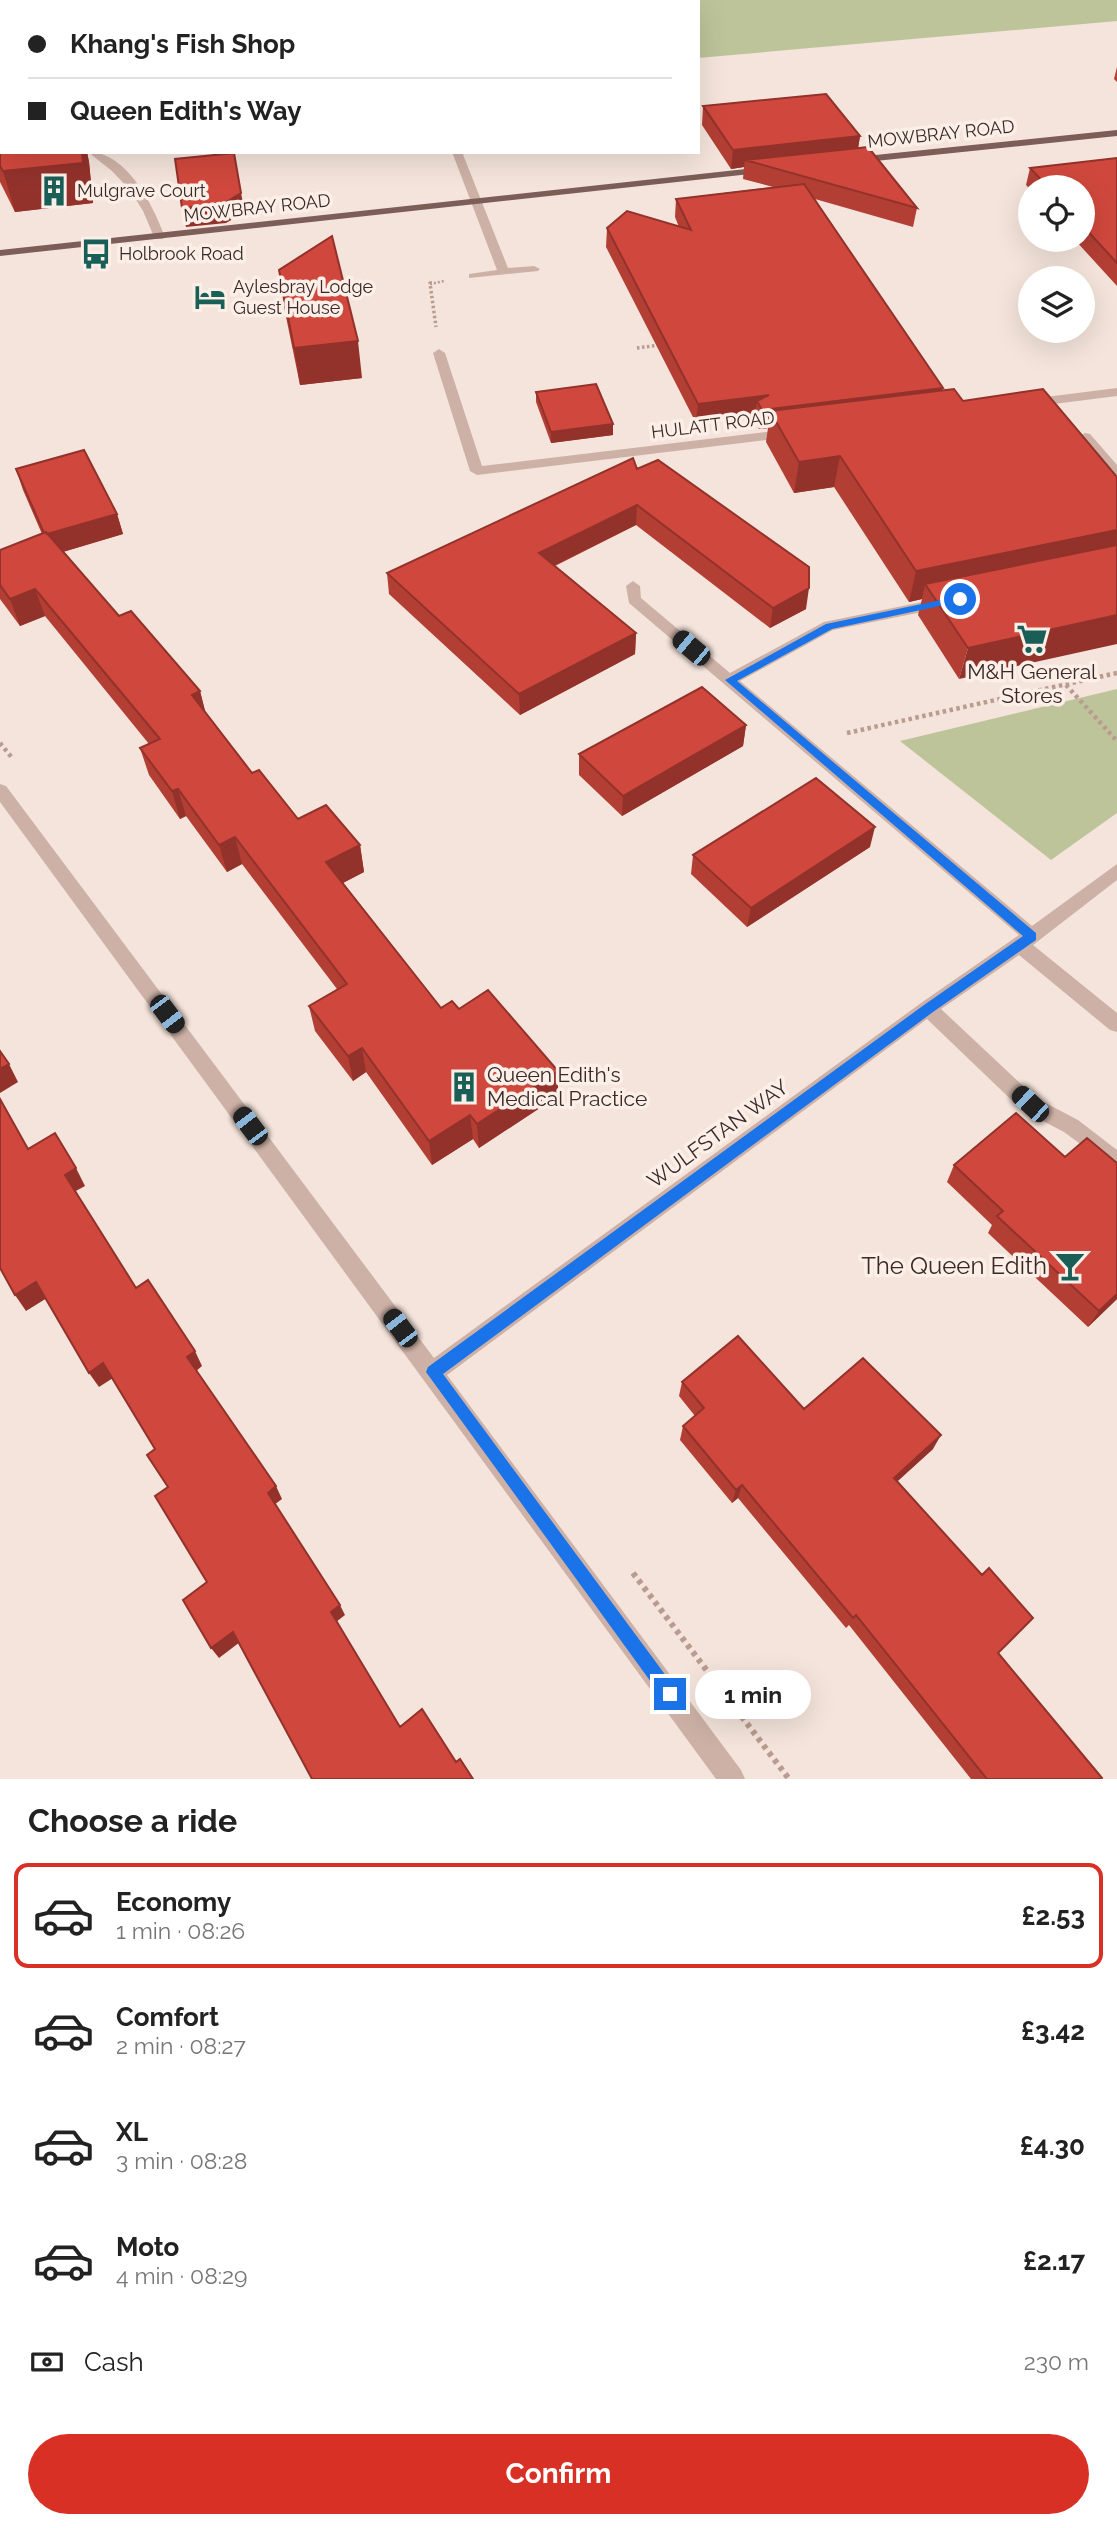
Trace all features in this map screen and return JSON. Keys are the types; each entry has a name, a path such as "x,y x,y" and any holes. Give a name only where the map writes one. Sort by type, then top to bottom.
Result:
{"main road":[{"name":"MOWBRAY ROAD","path":"841,162 1117,133"},
{"name":"MOWBRAY ROAD","path":"0,253 772,169"}],"street":[{"path":"96,154 116,166 149,208 159,237"},
{"path":"458,154 504,272"},
{"path":"473,276 534,269"},
{"name":"HULATT ROAD","path":"439,353 477,471 804,432"},
{"path":"1010,406 1117,392"},
{"path":"1084,437 1117,473"},
{"path":"633,586 634,600 805,743 1117,1024"},
{"path":"730,680 829,626 960,599"},
{"path":"0,790 732,1779"},
{"name":"WULFSTAN WAY","path":"433,1372 928,1008 1026,941 1117,871"},
{"path":"928,1008 1030,1104 1072,1126 1117,1162"}],"path":[{"path":"439,353 430,284 473,276"},
{"path":"637,348 664,345"},
{"path":"805,743 1117,673"},
{"path":"1065,684 1117,741"}],"green space":[{"path":"700,0 1117,0 1117,21 700,58"},
{"path":"1117,689 1117,813 1051,860 900,741"}],"building":[{"path":"826,94 860,136 733,150 703,106"},
{"path":"868,147 917,208 745,160"},
{"path":"0,154 82,154 83,163 3,171"},
{"path":"234,154 241,193 223,204 182,208 175,159"},
{"path":"1117,158 1117,263 1095,239 1095,175 1037,175 1030,168"},
{"path":"804,184 943,388 762,410 757,401 769,395 698,404 607,228 627,211 691,230 676,199"},
{"path":"332,236 358,341 294,348 279,270"},
{"path":"596,384 613,424 551,432 536,392"},
{"path":"954,389 963,401 1043,389 1117,477 1117,530 916,571 840,456 799,462 770,411"},
{"path":"84,450 117,514 44,533 16,469"},
{"path":"633,458 637,469 658,460 809,567 809,588 773,608 637,505 539,553 636,633 519,694 387,573"},
{"path":"46,532 119,616 131,611 200,691 192,695 252,773 259,770 298,819 326,805 360,845 326,862 441,1008 452,1001 459,1009 488,990 558,1071 477,1124 470,1115 429,1141 362,1048 348,1056 309,1006 347,984 235,837 219,845 178,789 172,791 140,748 160,739 35,589 10,599 0,585 0,550"},
{"path":"1117,545 1117,615 968,648 925,584"},
{"path":"702,687 746,725 623,796 579,754"},
{"path":"816,778 875,827 751,908 693,855"},
{"path":"0,1051 9,1064 0,1069"},
{"path":"0,1099 28,1149 55,1133 76,1168 65,1175 136,1288 148,1280 195,1351 187,1357 276,1486 268,1493 340,1605 331,1612 400,1727 422,1709 456,1762 460,1759 473,1779 312,1779 233,1632 211,1648 183,1600 207,1582 155,1496 168,1487 147,1455 155,1449 103,1363 89,1373 36,1282 15,1295 0,1268"},
{"path":"1016,1113 1065,1157 1087,1138 1117,1163 1117,1294 1099,1311 997,1216 1003,1211 954,1165"},
{"path":"738,1336 804,1409 863,1358 941,1435 894,1478 982,1575 989,1568 1033,1618 998,1653 1101,1779 987,1779 856,1615 853,1618 742,1485 736,1490 683,1426 704,1408 682,1382"}],"place":[{"name":"Mulgrave Court","path":"54,191"},
{"name":"Holbrook Road","path":"96,254"},
{"name":"Aylesbray Lodge Guest House","path":"210,297"},
{"name":"M&H General Stores","path":"1032,639"},
{"name":"Queen Edith's Medical Practice","path":"464,1087"},
{"name":"The Queen Edith","path":"1070,1266"}],"route":[{"path":"670,1694 433,1372 928,1008 1032,936 730,680 829,626 960,599"}]}
